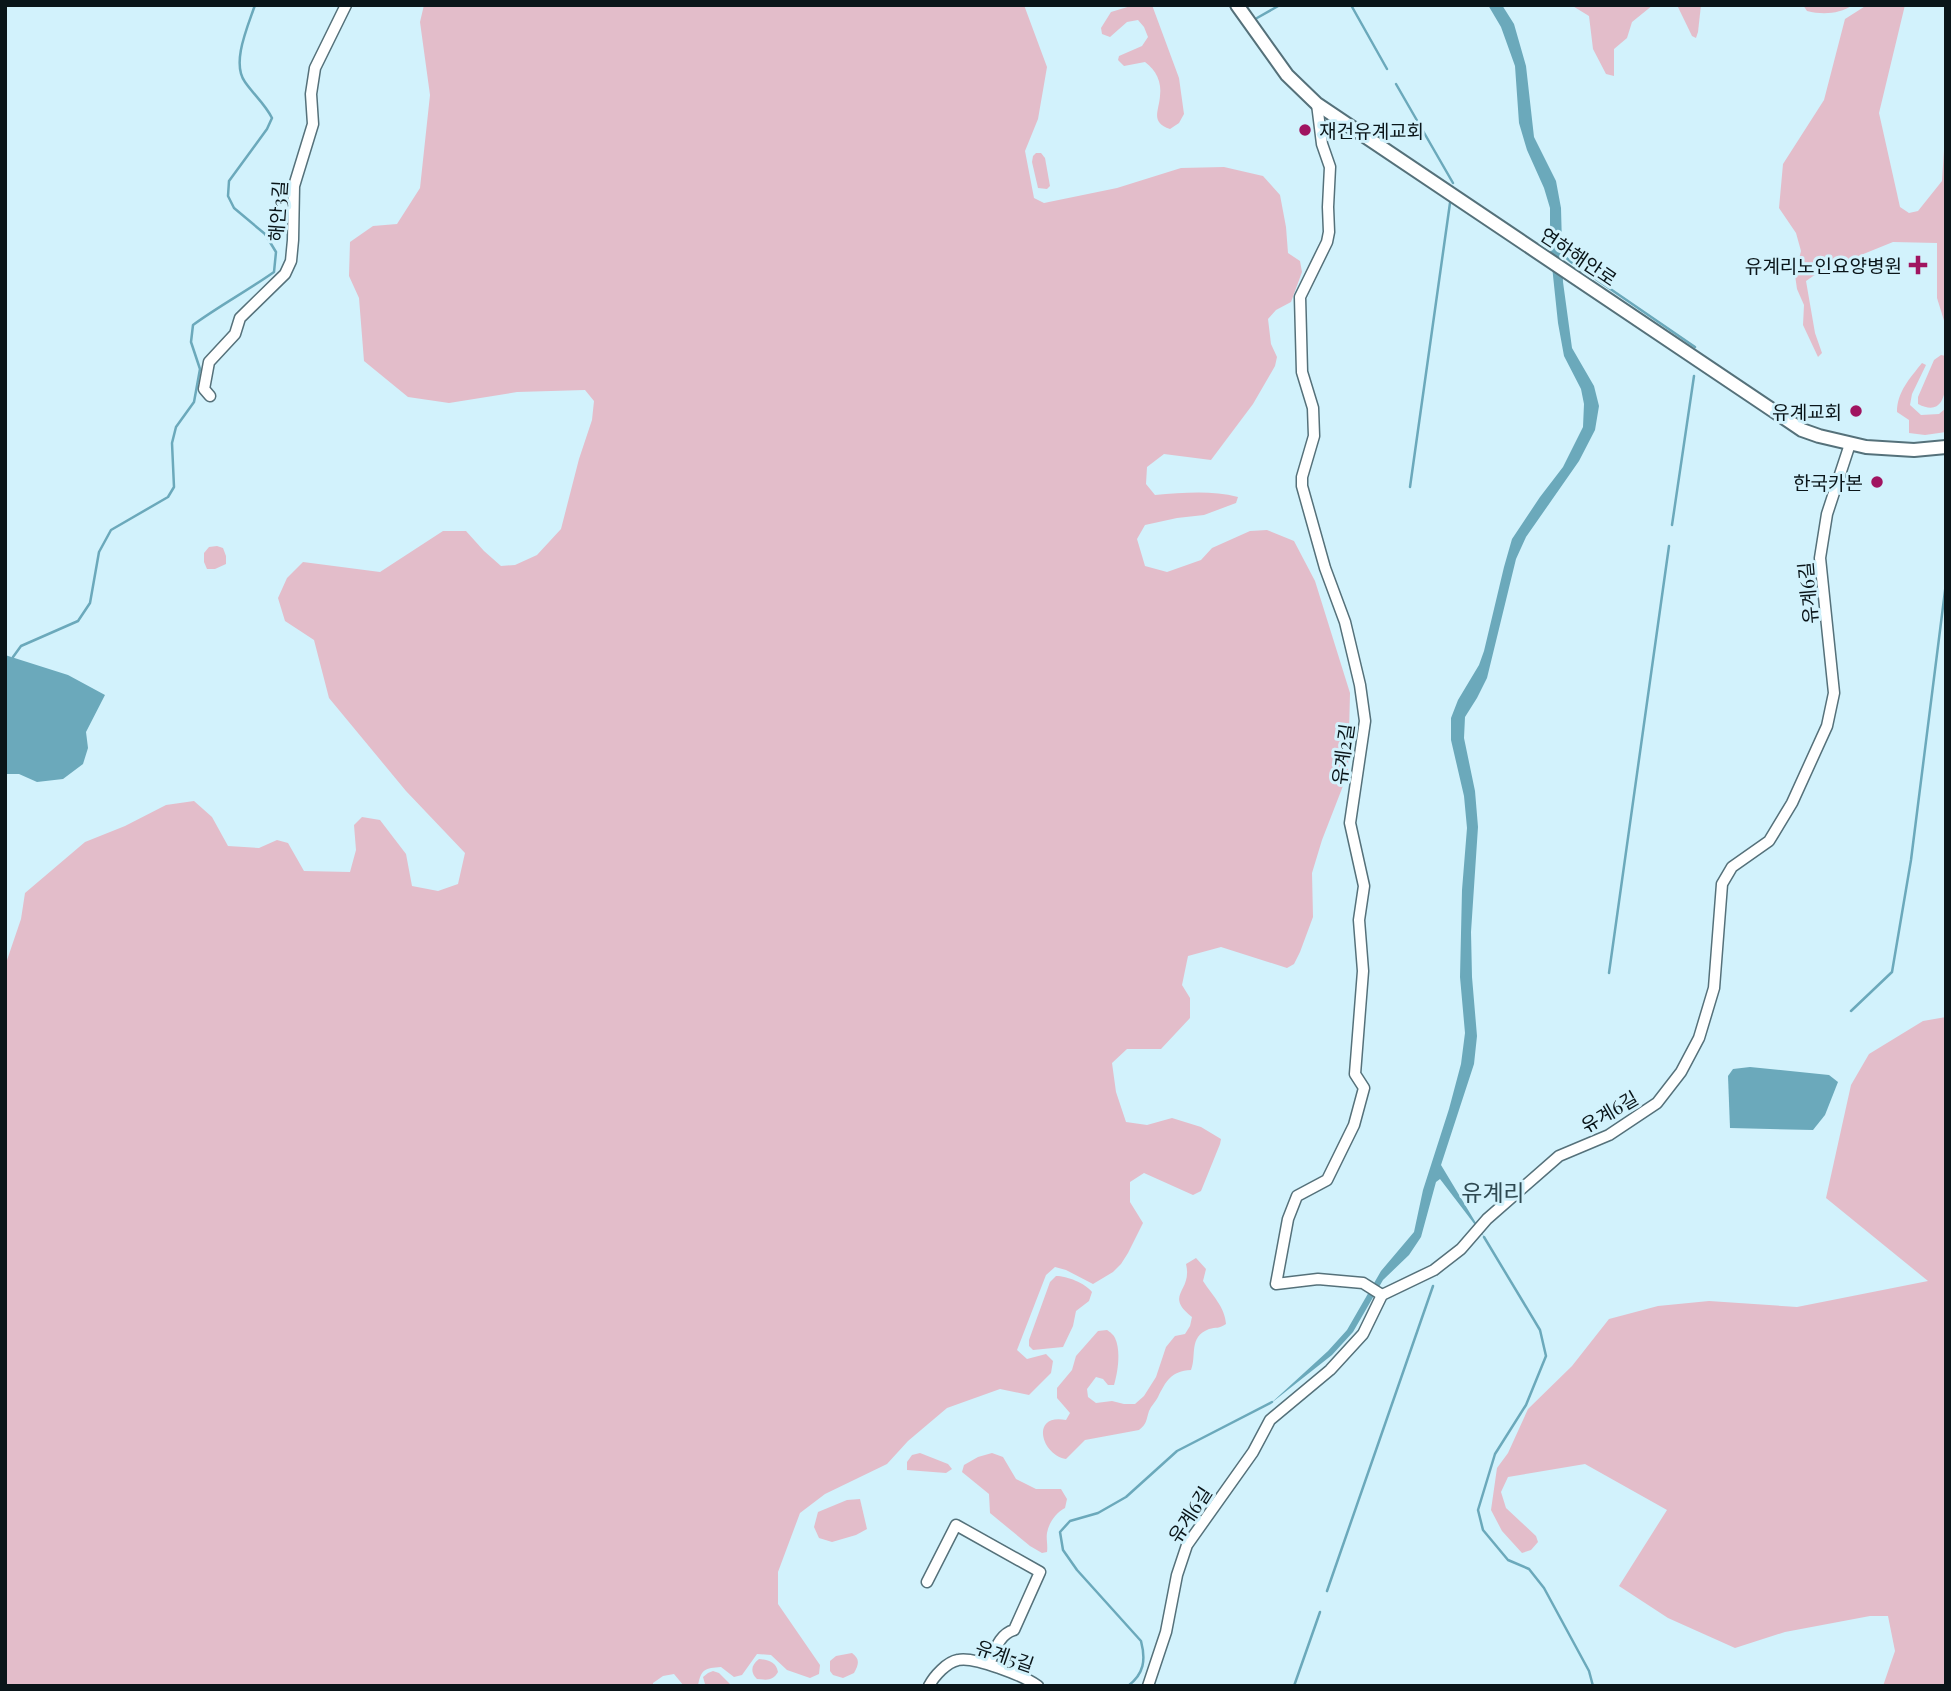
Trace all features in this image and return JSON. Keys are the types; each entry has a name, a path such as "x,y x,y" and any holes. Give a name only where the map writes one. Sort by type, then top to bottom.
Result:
{"street":[{"name":"해안3길","path":"210,396 204,389 209,362 235,334 240,318 285,274 291,261 294,186 313,124 311,94 316,68 346,5"},
{"name":"연하해안로","path":"1237,5 1287,75 1317,104 1789,422 1819,436 1850,444 1914,450 1946,447"},
{"name":"유계2길","path":"1317,104 1322,144 1330,167 1329,232 1327,242 1300,297 1302,372 1313,408 1314,436 1302,477 1302,486 1325,568 1345,622 1366,721 1350,823 1364,886 1359,920 1363,971 1355,1074 1364,1088 1354,1125 1327,1180 1297,1196 1288,1219 1276,1284 1318,1279 1363,1283 1382,1295"},
{"name":"유계6길","path":"1148,1686 1166,1632 1177,1575 1187,1545 1253,1452 1270,1420 1330,1370 1363,1334 1382,1295 1434,1270 1461,1249 1487,1219 1559,1156 1609,1135 1657,1103 1681,1072 1699,1038 1714,988 1722,884 1732,867 1769,841 1793,803 1827,726 1833,694 1820,558 1827,514 1850,444"},
{"path":"927,1582 956,1525 1040,1572 1014,1630 1006,1632 989,1664"},
{"name":"유계5길","path":"929,1686 951,1662 961,1659 989,1664 1038,1686"}],"shaded area":[{"path":"424,5 1024,5 1047,67 1038,119 1025,151 1034,198 1044,203 1117,188 1181,168 1224,167 1263,176 1280,195 1288,253 1300,261 1302,272 1291,302 1276,310 1268,319 1271,344 1277,357 1275,366 1253,404 1211,460 1164,454 1147,467 1146,484 1155,495 1217,493 1238,497 1236,503 1204,515 1145,525 1137,539 1145,566 1167,572 1201,560 1212,548 1250,531 1267,530 1294,541 1315,581 1350,693 1348,773 1312,873 1313,917 1294,964 1287,968 1221,947 1188,956 1182,985 1190,998 1190,1018 1161,1049 1127,1049 1112,1063 1116,1092 1126,1122 1147,1125 1172,1118 1201,1127 1221,1139 1201,1191 1193,1195 1144,1173 1130,1182 1130,1202 1143,1223 1128,1253 1113,1272 1093,1284 1055,1267 1046,1275 1017,1350 1027,1359 1046,1354 1053,1361 1051,1373 1029,1395 1000,1389 947,1408 908,1441 887,1464 825,1494 800,1513 778,1572 778,1604 820,1665 819,1674 810,1678 787,1670 771,1655 757,1654 742,1675 734,1677 721,1667 711,1668 702,1673 698,1686 684,1686 674,1674 663,1676 653,1683 653,1686 5,1686 5,966 21,919 25,893 85,842 166,805 194,801 212,817 228,846 259,848 277,840 288,843 304,871 350,872 356,850 354,825 362,817 380,820 406,854 412,886 438,891 458,884 465,853 406,791 329,698 314,640 285,621 278,598 287,578 303,562 380,572 443,531 466,531 501,566 515,565 537,555 561,529 592,420 594,401 585,390 517,392 449,403 408,397 364,361 359,298 349,276 350,242 373,226 397,224 420,188 430,95 420,22"},
{"path":"1134,5 1152,5 1179,78 1184,114 1179,123 1170,129 1160,123 1157,116 1160,86 1152,69 1145,62 1124,66 1118,60 1119,56 1142,46 1148,37 1144,27 1138,20 1127,22 1110,37 1102,34 1101,28 1111,12"},
{"path":"1571,5 1653,5 1632,22 1627,38 1614,49 1614,76 1606,74 1593,49 1589,16"},
{"path":"1677,5 1701,5 1696,38 1692,36"},
{"path":"1803,5 1853,5 1837,12 1825,13 1807,11"},
{"path":"1867,5 1905,5 1879,113 1900,207 1909,213 1918,211 1942,181 1946,119 1946,327 1937,298 1937,243 1893,242 1819,272 1806,281 1815,333 1822,353 1818,357 1803,325 1804,305 1797,289 1795,275 1801,251 1796,233 1779,208 1783,164 1824,100 1845,19"},
{"path":"1036,153 1041,153 1045,158 1050,186 1047,189 1038,188 1032,162"},
{"path":"1941,355 1946,356 1944,394 1936,406 1929,408 1918,404 1918,397 1934,360"},
{"path":"1922,363 1926,365 1912,394 1910,405 1921,415 1939,414 1946,408 1946,432 1925,435 1909,433 1909,420 1897,412 1902,392"},
{"path":"209,547 223,548 226,564 207,569 204,553"},
{"path":"1946,1017 1946,1686 1883,1686 1895,1651 1888,1616 1870,1616 1785,1632 1735,1648 1668,1618 1619,1586 1667,1510 1585,1464 1508,1477 1501,1492 1506,1508 1536,1536 1538,1542 1531,1550 1522,1553 1502,1531 1491,1510 1497,1468 1508,1453 1528,1409 1572,1366 1609,1319 1658,1306 1709,1301 1797,1307 1928,1281 1826,1198 1851,1085 1869,1054 1923,1021"},
{"path":"1196,1258 1206,1269 1203,1281 1221,1307 1226,1324 1202,1332 1194,1347 1191,1370 1179,1372 1167,1382 1150,1409 1145,1424 1139,1430 1085,1440 1066,1459 1057,1456 1046,1443 1044,1428 1047,1423 1055,1420 1066,1420 1070,1413 1057,1398 1057,1388 1072,1370 1076,1356 1098,1331 1107,1330 1111,1333 1117,1343 1118,1355 1114,1385 1108,1385 1103,1379 1096,1377 1087,1389 1088,1397 1096,1403 1112,1401 1135,1404 1144,1396 1156,1377 1166,1347 1175,1336 1185,1334 1190,1326 1192,1317 1179,1298 1186,1281 1186,1264"},
{"path":"1056,1276 1076,1281 1092,1292 1089,1301 1076,1311 1073,1326 1063,1347 1033,1350 1029,1346 1029,1340 1050,1282"},
{"path":"920,1453 948,1464 952,1469 946,1473 907,1470 907,1462 912,1455"},
{"path":"992,1453 1003,1457 1016,1479 1036,1489 1061,1489 1067,1499 1065,1508 1049,1525 1047,1552 1042,1553 1030,1546 990,1513 989,1494 962,1472 964,1465"},
{"path":"860,1499 867,1529 832,1542 819,1538 814,1527 818,1512 847,1500"},
{"path":"852,1653 858,1662 854,1673 843,1678 833,1675 830,1661 836,1656"},
{"path":"759,1659 776,1666 778,1672 774,1677 757,1679 752,1669"},
{"path":"713,1671 719,1673 732,1686 705,1684 703,1677"}],"water":[{"path":"1488,5 1502,5 1514,24 1526,66 1534,137 1556,181 1561,208 1563,282 1572,348 1594,386 1599,406 1595,430 1579,461 1526,537 1516,559 1487,678 1465,717 1464,738 1475,791 1478,827 1471,932 1477,1036 1474,1064 1441,1165 1485,1238 1440,1179 1436,1182 1421,1237 1409,1255 1383,1280 1353,1332 1332,1355 1270,1404 1347,1330 1381,1271 1414,1232 1423,1190 1461,1064 1465,1033 1460,977 1467,828 1464,796 1451,740 1451,718 1484,651 1512,539 1563,467 1583,427 1584,404 1581,389 1564,356 1558,323 1550,247 1550,208 1519,123 1515,66 1501,27"},
{"path":"5,655 68,675 105,695 86,732 88,748 83,764 63,779 37,782 19,774 5,774"},
{"path":"1750,1067 1829,1075 1838,1082 1825,1115 1813,1130 1730,1128 1728,1076 1733,1069"}],"waterway":[{"path":"13,657 21,646 78,621 90,603 99,552 111,530 168,497 174,487 172,443 176,427 194,402 200,369 191,342 193,325 274,272 276,252 265,234 234,208 228,196 229,181 272,118 241,74 242,44 255,5"},
{"path":"1257,18 1280,5"},
{"path":"1351,5 1387,69"},
{"path":"1396,84 1453,183"},
{"path":"1410,487 1450,203"},
{"path":"1560,252 1695,347"},
{"path":"1672,525 1694,376"},
{"path":"1609,973 1669,546"},
{"path":"1851,1011 1892,972 1911,860 1946,583"},
{"path":"1484,1237 1540,1330 1546,1356 1526,1405 1495,1454 1478,1510 1483,1530 1508,1560 1529,1569 1544,1588 1589,1671 1593,1686"},
{"path":"1327,1591 1433,1286"},
{"path":"1128,1686 1137,1677 1142,1666 1141,1641 1077,1570 1063,1550 1060,1532 1070,1521 1098,1513 1126,1497 1177,1451 1272,1402"},
{"path":"1294,1686 1320,1612"}],"place":[{"name":"재건유계교회","path":"1305,130"},
{"name":"유계리노인요양병원","path":"1918,265"},
{"name":"유계교회","path":"1856,411"},
{"name":"한국카본","path":"1877,482"}],"district":[{"name":"유계리","path":"1493,1191"}]}
